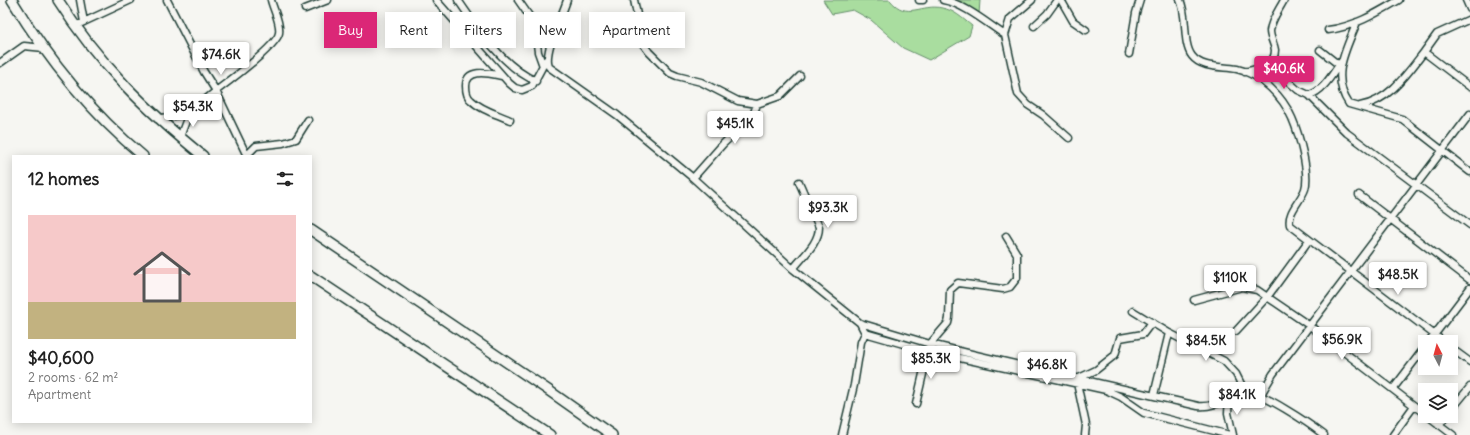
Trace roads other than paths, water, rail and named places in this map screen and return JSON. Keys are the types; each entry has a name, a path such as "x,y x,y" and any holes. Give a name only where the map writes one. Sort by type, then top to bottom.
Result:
{"highway":[{"path":"12,0 44,48 74,88 110,127 142,155"},
{"path":"58,0 80,24 111,70 157,119 202,155"},
{"path":"312,231 612,435"},
{"path":"312,277 550,435"}],"street":[{"path":"80,0 80,24 131,0"},
{"path":"167,0 204,72 216,91 247,155"},
{"path":"157,119 189,113 247,68 278,36 279,27 271,0"},
{"path":"306,9 328,0"},
{"path":"436,0 491,61 502,76 515,88 522,90 532,86 536,81 545,63 567,0"},
{"path":"458,0 494,48 518,72 536,81"},
{"path":"518,0 532,20 535,28 538,52 545,63 553,71 617,115 693,178 793,269 860,323 930,344 1078,381 1114,393 1144,413 1230,435"},
{"path":"634,0 643,44 670,73 701,82 738,101 757,104 780,96 800,76"},
{"path":"943,0 959,6 1005,35"},
{"path":"1032,0 1010,19 1005,35 1018,94 1028,105 1043,115 1069,138"},
{"path":"1034,26 1047,14 1057,0"},
{"path":"1061,0 1073,20 1086,30"},
{"path":"1129,54 1136,13 1140,0"},
{"path":"1180,0 1185,15 1188,49 1192,56 1198,62 1245,72 1261,80 1284,103 1292,118 1303,160 1306,183 1303,194 1289,220 1294,228 1434,335 1470,288"},
{"path":"1245,72 1266,66 1271,62 1275,50 1270,33 1271,26 1284,0"},
{"path":"1328,30 1341,28 1357,22 1399,0"},
{"path":"1466,0 1470,9"},
{"path":"1358,107 1374,103 1389,92 1424,52 1437,34 1470,19"},
{"path":"1310,95 1322,88 1340,63 1357,22"},
{"path":"0,63 24,46 44,48"},
{"path":"1320,50 1340,63"},
{"path":"1424,52 1470,87"},
{"path":"1271,62 1276,65 1281,76 1298,90 1310,95 1348,133 1470,225"},
{"path":"1340,63 1341,90 1349,104 1402,119 1470,172"},
{"path":"502,76 483,73 475,74 469,78 466,84 466,91 468,98 479,107 510,120"},
{"path":"693,178 723,144 753,116 757,104"},
{"path":"180,137 189,113"},
{"path":"1260,396 1350,272 1470,114"},
{"path":"248,155 256,146 283,143 296,139 308,120"},
{"path":"793,269 817,240 819,234 819,227 799,182"},
{"path":"1359,195 1390,221 1470,280"},
{"path":"916,404 930,344 948,323 949,295 954,285 964,283 996,289 1010,287 1014,283 1018,272 1017,254 1006,236"},
{"path":"1236,330 1268,296 1308,240"},
{"path":"1194,300 1242,288 1251,288 1268,296 1393,388 1418,409"},
{"path":"1133,311 1169,333 1224,361 1236,374 1245,392"},
{"path":"1078,381 1096,370 1115,355 1120,338 1143,334 1152,322"},
{"path":"842,435 864,333 860,323"},
{"path":"864,333 928,351 1154,395 1204,407 1245,392 1260,396 1293,413 1324,435"},
{"path":"1154,395 1169,333"},
{"path":"1458,353 1470,362"},
{"path":"1393,388 1418,356"},
{"path":"1078,381 1086,425 1085,435"},
{"path":"1458,402 1470,387"},
{"path":"1229,399 1228,413 1233,435"},
{"path":"1393,435 1414,406"},
{"path":"1439,424 1453,435"}]}
